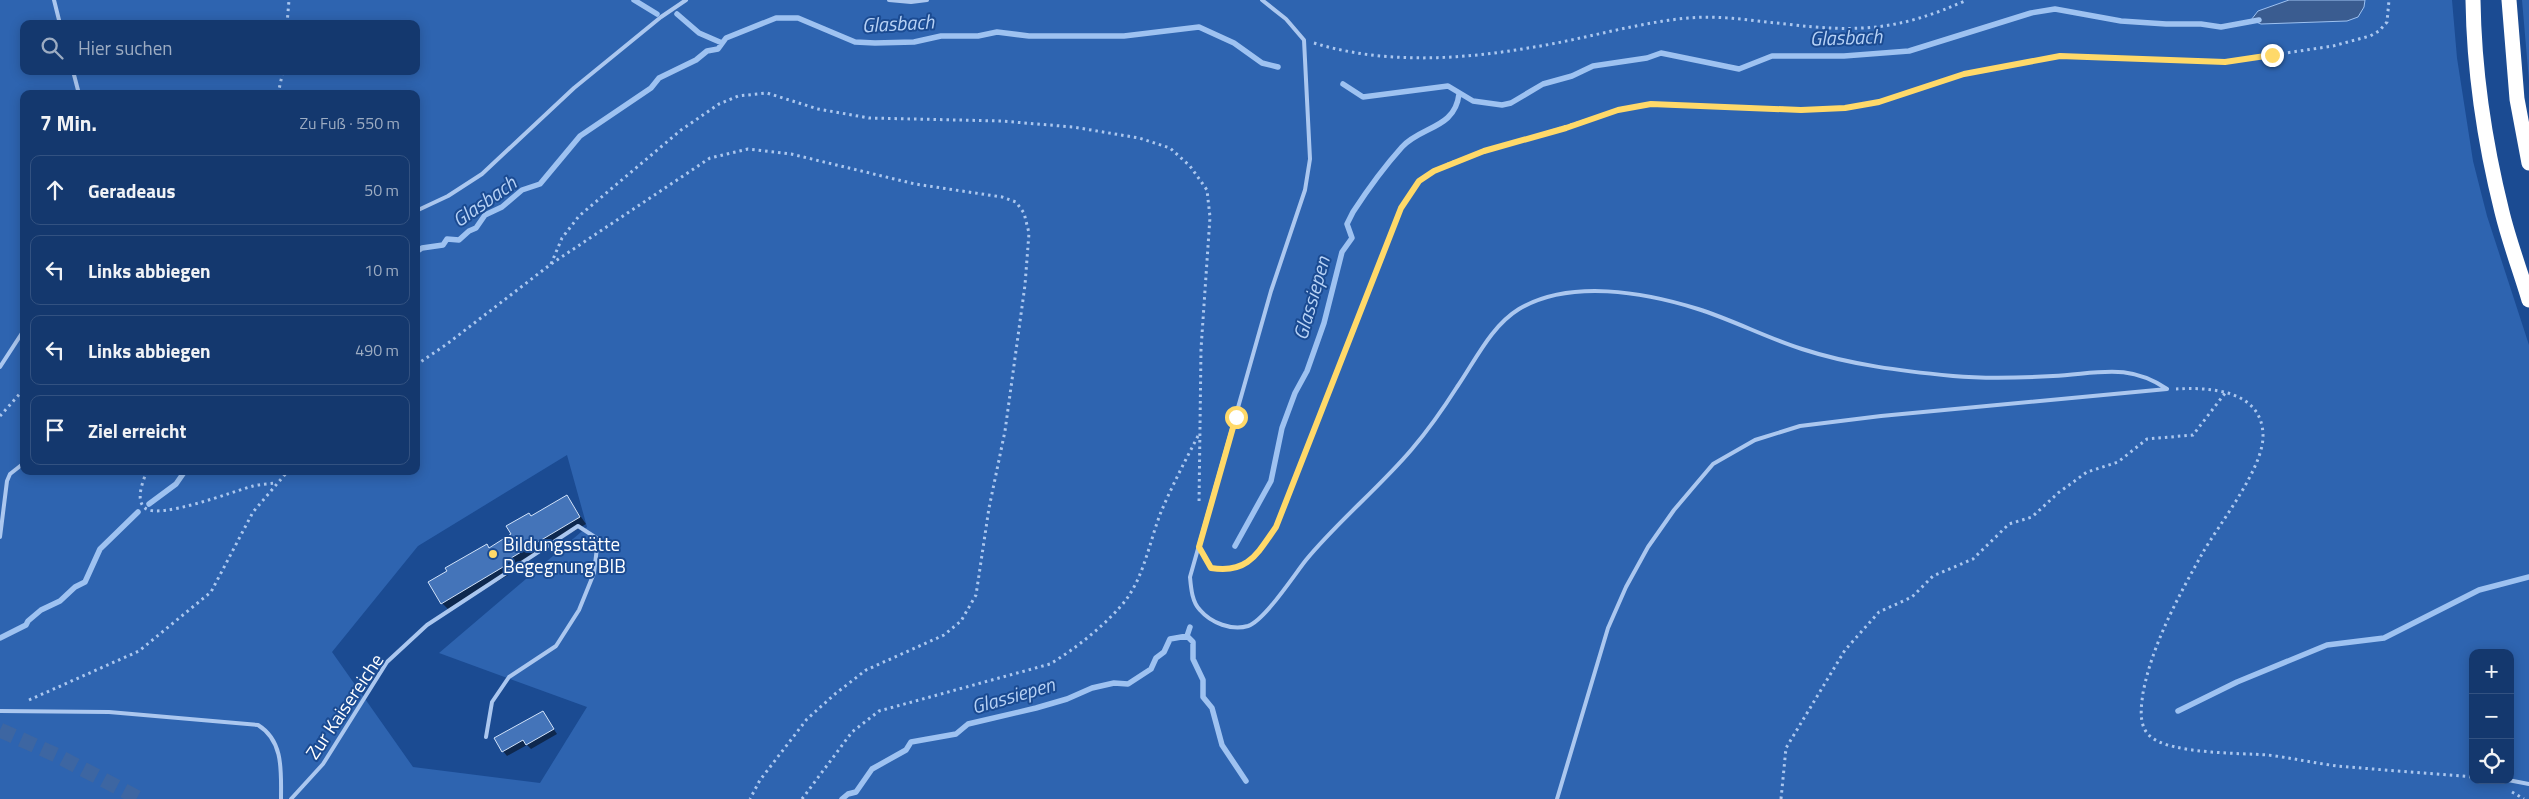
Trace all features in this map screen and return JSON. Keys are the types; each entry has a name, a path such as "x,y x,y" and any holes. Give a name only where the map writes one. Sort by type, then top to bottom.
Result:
{"highway":[{"path":"2473,0 2477,57 2490,158 2502,213 2529,300"},
{"path":"2509,0 2517,99 2529,163"}],"lane":[{"path":"54,0 59,20"},
{"path":"420,209 448,196 482,174 574,88 661,17 686,0"},
{"path":"889,0 911,2 927,0"},
{"path":"1262,0 1286,19 1304,40 1310,159 1306,190 1271,292 1190,577 1192,593 1199,609 1212,620 1231,628 1251,625 1274,602 1307,559 1338,524 1410,452 1445,407 1482,348 1501,325 1518,310 1540,300 1565,293 1613,292 1688,307 1802,349 1860,364 1907,372 2008,378 2119,371 2152,379 2166,389"},
{"path":"74,75 78,90"},
{"path":"0,367 20,336"},
{"path":"1557,799 1608,628 1626,587 1648,547 1674,510 1713,464 1755,440 1800,426 1881,416 2166,389"},
{"path":"0,537 7,481 10,474 20,466"},
{"name":"Zur Kaisereiche","path":"291,799 323,764 387,662 427,625 578,526 598,539 594,573 579,610 556,646 509,677 492,702 486,737"},
{"path":"0,711 110,712 258,725 271,733 281,762 281,799"},
{"path":"2514,781 2529,784"}],"path":[{"path":"287,20 289,0"},
{"path":"1304,40 1336,50 1372,55 1421,58 1476,55 1529,48 1651,23 1688,18 1723,17 1821,28 1880,28 1924,18 1967,0"},
{"path":"1199,547 1211,568 1224,570 1241,568 1256,555 1276,527 1401,208 1419,181 1450,163 1618,110 1651,104 1801,110 1845,108 1879,102 1964,74 2060,56 2225,62 2333,46 2370,36 2379,31 2387,22 2389,0"},
{"path":"279,90 282,75"},
{"path":"551,264 562,238 579,216 681,130 719,104 738,96 768,93 818,109 869,118 1001,121 1073,127 1139,138 1170,148 1190,166 1207,190 1210,217 1198,435 1199,510"},
{"path":"420,361 447,344 551,264 710,158 748,149 791,154 914,184 1002,197 1016,202 1024,213 1029,233 1024,294 1005,431 989,508 976,596 961,621 944,635 866,670 807,719 760,780 750,799"},
{"path":"2166,389 2204,389 2226,392 2248,401 2256,411 2262,424 2262,447 2251,473 2187,581 2162,636 2148,672 2142,700 2142,719 2145,730 2157,741 2189,748 2268,756 2336,766 2469,777"},
{"path":"1782,799 1786,748 1845,650 1879,612 1912,597 1933,576 1973,559 2009,524 2032,517 2058,492 2087,472 2118,462 2146,439 2193,435 2226,392"},
{"path":"0,416 20,394"},
{"path":"802,799 852,732 879,711 1050,664 1072,652 1092,634 1128,598 1146,559 1161,513 1198,435"},
{"path":"146,475 142,485 141,503 146,509 153,511 179,508 255,486 277,483"},
{"path":"17,712 30,699 138,651 211,592 252,512 284,475"}],"shaded area":[{"path":"0,0 2452,0 2457,58 2473,161 2487,216 2529,345 2529,799 0,799","holes":["567,455 587,527 439,653 587,707 540,783 413,767 332,652 418,546"]},
{"path":"2289,0 2365,0 2364,7 2358,17 2347,21 2261,24 2251,20 2258,11"},
{"path":"2522,0 2529,0 2529,81"}],"building":[{"name":"Bildungsstätte Begegnung BIB","path":"567,495 580,517 506,561 503,567 441,604 428,582 447,571 445,568 487,544 489,548 511,534 506,526 529,513 531,516"},
{"path":"543,711 554,729 526,745 523,740 502,752 494,738"}],"waterway":[{"path":"634,0 657,14"},
{"name":"Glasbach","path":"1343,84 1363,97 1448,86 1473,101 1502,105 1511,103 1543,84 1572,76 1593,66 1647,58 1661,53 1739,69 1772,56 1844,56 1909,51 2031,13 2055,9 2121,21 2201,24 2221,27 2259,20"},
{"path":"677,14 699,33 722,43"},
{"name":"Glasbach","path":"420,249 443,245 447,239 459,240 469,231 476,228 485,215 502,207 522,190 540,184 580,136 651,88 659,78 696,60 707,51 718,49 726,38 776,18 798,18 855,42 875,43 914,42 941,36 978,36 997,32 1029,36 1124,36 1199,27 1234,43 1262,63 1278,67"},
{"name":"Glassiepen","path":"1235,546 1271,481 1282,428 1295,393 1307,371 1324,323 1342,252 1352,238 1347,224 1364,195 1395,155 1410,140 1444,121 1451,114 1459,94"},
{"name":"Glasbach","path":"149,504 176,484 182,475"},
{"name":"Glasbach","path":"0,638 26,625 41,610 60,601 75,587 85,582 100,549 138,512"},
{"path":"2178,711 2237,682 2327,645 2384,638 2479,590 2529,577"},
{"name":"Glassiepen","path":"842,799 848,794 856,792 872,769 906,750 911,742 956,734 968,724 1036,708 1067,699 1092,688 1114,683 1128,684 1151,669 1156,658 1164,652 1170,639 1187,636 1190,627"},
{"path":"1187,636 1193,642 1193,659 1203,680 1203,697 1212,708 1222,745 1246,781"}],"tunnel":[{"path":"0,730 56,755 140,799"}],"place":[{"name":"Bildungsstätte Begegnung BIB","path":"493,554"}],"route":[{"path":"1236,417 1199,547 1211,568 1224,570 1241,568 1256,555 1276,527 1385,245 1409,194 1419,181 1434,171 1484,151 1566,128 1618,110 1651,104 1801,110 1845,108 1879,102 1964,74 2060,56 2225,62 2272,55"}]}
